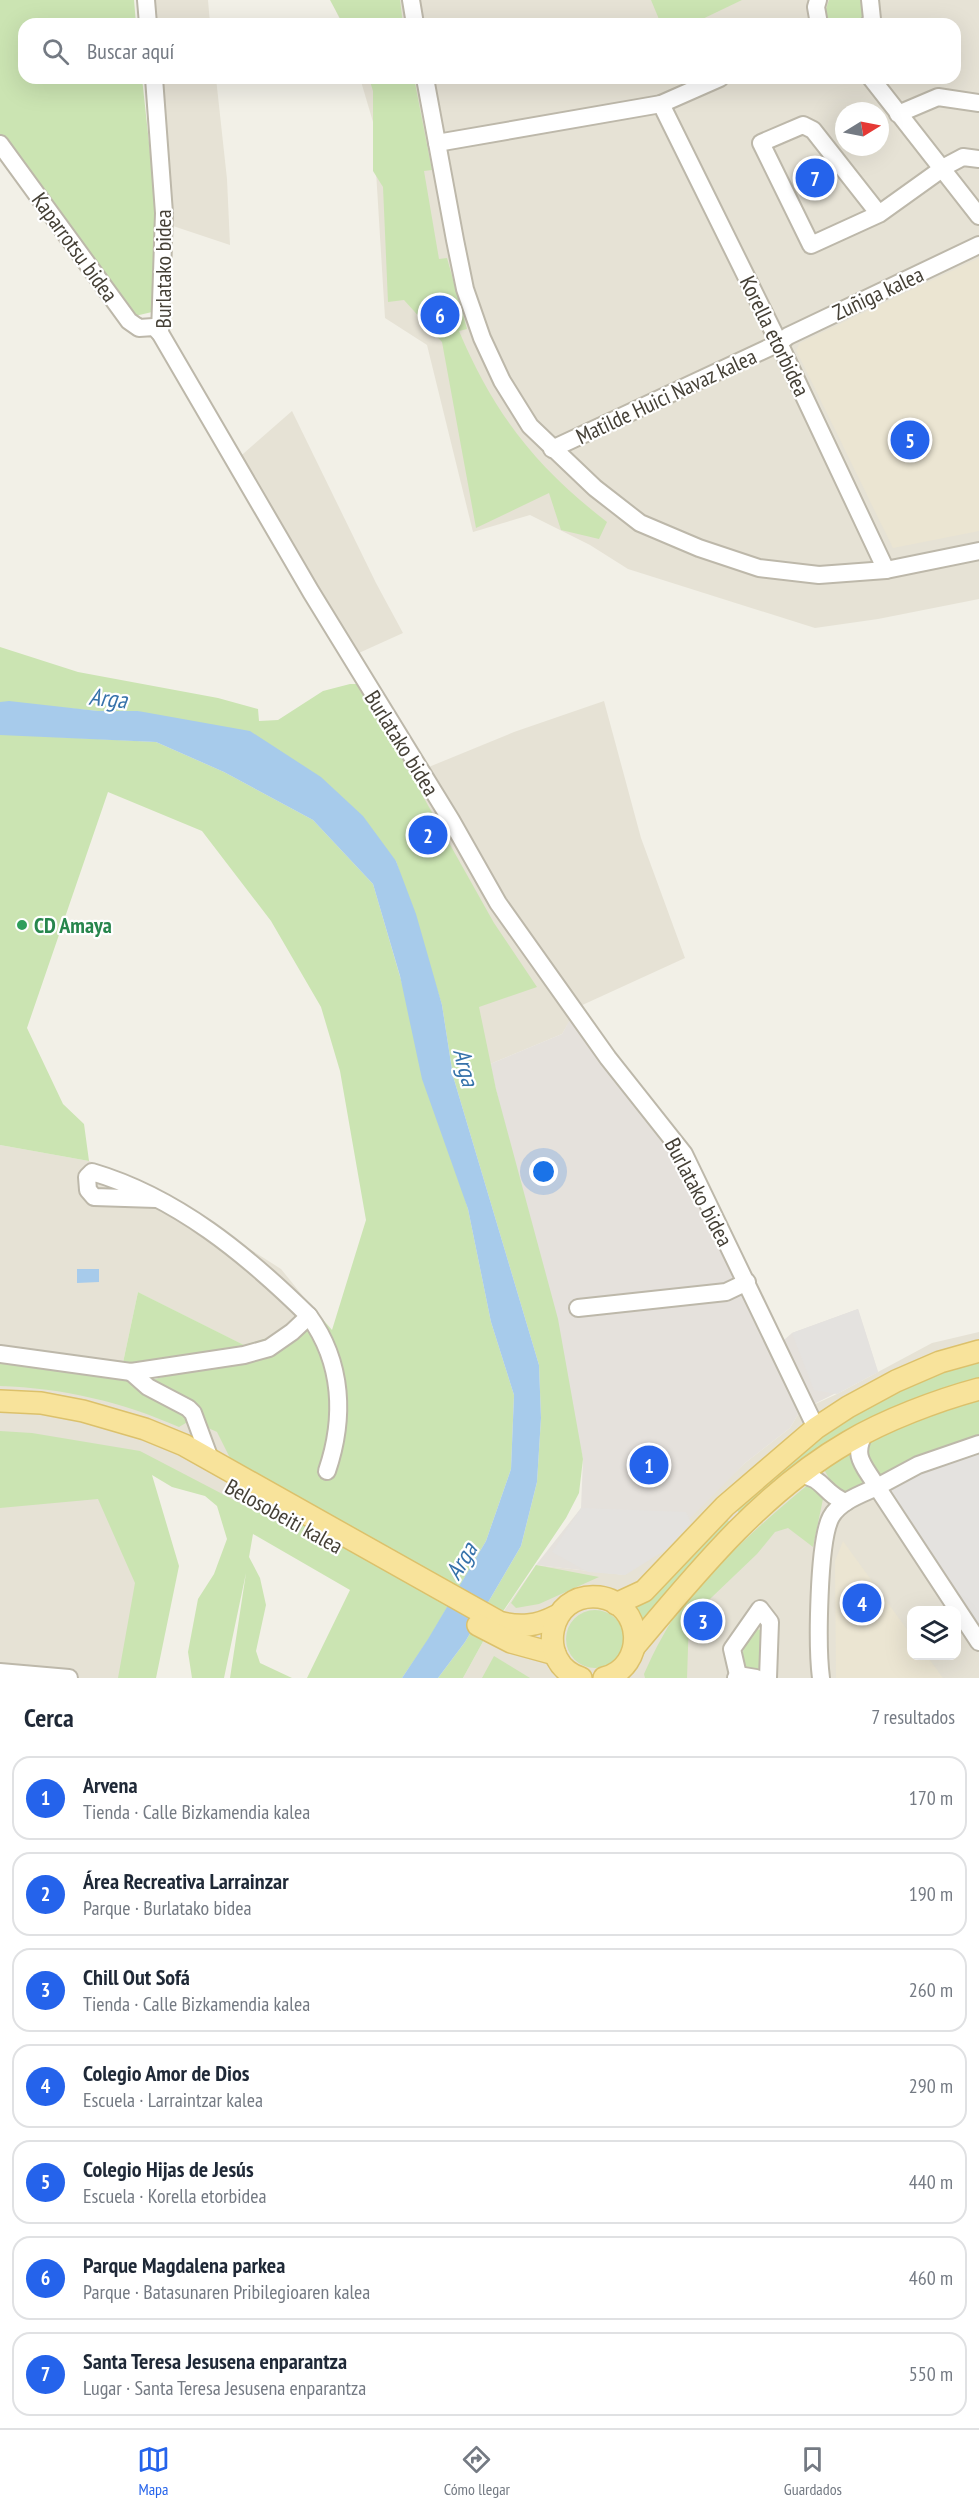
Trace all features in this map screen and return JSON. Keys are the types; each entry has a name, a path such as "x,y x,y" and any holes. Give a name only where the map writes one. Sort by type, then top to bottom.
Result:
{"main road":[{"path":"616,1604 644,1591 725,1506 816,1428 848,1407 896,1381 940,1362 979,1351"},
{"path":"604,1678 629,1663 742,1526 800,1475 847,1442 865,1433 952,1396 979,1389"},
{"name":"Belosobeiti kalea","path":"0,1401 41,1403 83,1411 145,1428 210,1459 390,1569"},
{"name":"Belosobeiti kalea","path":"0,1414 49,1419 137,1439 194,1465 390,1569 499,1622 513,1634 555,1654"},
{"path":"513,1634 556,1616 568,1605 583,1598 600,1597 616,1604 632,1622 636,1634 629,1663"},
{"path":"556,1616 553,1632 555,1654 565,1669 577,1677"}],"street":[{"path":"146,0 148,18"},
{"path":"411,0 414,18"},
{"path":"818,0 816,7 818,18"},
{"path":"870,0 872,18"},
{"name":"Burlatako bidea","path":"154,84 164,213 160,333 311,592 451,820 498,903 608,1058 684,1154 816,1428"},
{"path":"426,84 465,289 482,338 502,381 525,417 552,449 595,488 640,523 699,548 759,568 819,575 886,570 979,551"},
{"path":"437,143 661,104 706,84"},
{"path":"877,84 979,216"},
{"path":"898,114 938,97 979,103"},
{"name":"Korella etorbidea","path":"661,104 779,343 886,570"},
{"path":"879,214 813,130 803,125 761,143 811,245 879,214 941,169 963,157 979,159"},
{"name":"Kaparrotsu bidea","path":"0,144 129,321 139,328 154,327 160,333"},
{"name":"Zuñiga kalea","path":"779,343 788,336 979,245"},
{"name":"Matilde Huici Navaz kalea","path":"552,449 779,343"},
{"path":"156,1199 196,1221 262,1272 309,1316 329,1350 339,1395 338,1436 327,1471"},
{"path":"578,1308 726,1292 747,1282"},
{"path":"0,1354 131,1372 244,1355 269,1348 292,1332 309,1316"},
{"path":"131,1372 139,1386 187,1415 192,1433 184,1445"},
{"name":"Belosobeiti kalea","path":"131,1372 148,1387 188,1408 193,1413 210,1459"},
{"path":"865,1433 858,1445 858,1455 979,1642"},
{"path":"821,1678 821,1573 831,1516 846,1502 918,1465 979,1444"},
{"path":"800,1475 811,1476 820,1481 833,1497 846,1502"},
{"path":"807,1563 821,1573"},
{"path":"756,1678 737,1677 732,1649 760,1609 770,1622 768,1678"},
{"path":"0,1672 69,1678"}],"shaded area":[{"path":"144,0 208,0 210,18 146,18"},
{"path":"331,0 979,0 979,599 878,619 815,628 628,569 590,545 530,515 473,532 427,345 385,318 373,122 362,84 961,84 961,18 339,18"},
{"path":"152,84 217,84 227,179 230,245 164,223"},
{"path":"979,258 979,531 893,548 796,350 800,343"},
{"path":"292,411 403,633 350,657 235,461"},
{"path":"604,701 641,838 685,958 578,1007 562,1034 490,1064 385,785 514,732"},
{"path":"577,1007 690,1152 784,1340 792,1333 858,1309 878,1372 800,1411 790,1428 745,1463 648,1561 625,1575 536,1565 581,1508 583,1459 490,1064 562,1034"},
{"path":"0,1145 89,1161 173,1200 281,1269 311,1306 273,1336 244,1345 138,1292 121,1372 0,1352"},
{"path":"858,1309 878,1372 837,1394 814,1390 792,1333"},
{"path":"979,1332 979,1678 463,1678 485,1638 536,1565 625,1575 745,1463 790,1428 800,1411 837,1394 932,1343"},
{"path":"0,1381 205,1407 386,1585 140,1453 156,1678 0,1678"},
{"path":"979,1444 979,1642 961,1615 961,1606 955,1606 877,1487"},
{"path":"581,1508 686,1512 691,1523 667,1549 625,1575 588,1572 552,1552"},
{"path":"843,1541 907,1629 907,1660 930,1660 943,1678 836,1678 835,1561"}],"green space":[{"path":"0,0 134,0 136,18 18,18 18,84 143,84 156,208 152,312 135,316 0,137"},
{"path":"330,0 400,0 402,18 340,18"},
{"path":"651,0 742,0 704,18 658,18"},
{"path":"829,0 860,0 864,11 862,18 828,18 825,12"},
{"path":"371,84 415,84 432,170 424,171 439,259 447,258 467,329 459,331 487,388 520,437 559,481 607,522 599,539 561,530 549,493 476,528 442,342 404,300 388,302 383,187 373,171 373,91"},
{"path":"0,647 78,672 218,698 258,709 259,721 278,720 323,691 350,684 360,684 494,923 537,987 479,1007 496,1089 558,1319 583,1459 579,1493 566,1518 485,1638 463,1678 438,1678 465,1642 521,1546 537,1482 541,1418 539,1365 453,1076 442,1005 396,861 138,711 98,711 0,702"},
{"path":"0,734 156,742 224,772 313,820 373,884 468,1209 491,1322 514,1395 511,1469 486,1541 428,1640 402,1678 307,1678 350,1590 253,1534 249,1557 260,1578 266,1605 256,1651 260,1663 292,1678 230,1678 246,1573 224,1678 192,1678 188,1652 198,1599 214,1574 227,1539 217,1506 205,1496 172,1487 152,1475 179,1566 156,1678 118,1678 135,1583 98,1499 0,1508 0,1431 32,1433 140,1451 257,1512 217,1432 191,1420 179,1427 136,1410 69,1393 0,1386 0,1352 121,1372 138,1292 244,1345 273,1336 311,1306 332,1330 366,1220 340,1071 321,1007 271,921 202,831 108,792 27,1028 63,1104 84,1124 89,1161 0,1145","holes":["236,1357 144,1382 132,1372"]},
{"path":"979,1361 979,1382 946,1390 741,1515 735,1508 780,1466 853,1412 943,1369"},
{"path":"979,1396 979,1439 879,1479 864,1456 871,1439"},
{"path":"849,1453 869,1481 853,1490 843,1492 834,1487 822,1466"},
{"path":"809,1484 820,1485 823,1499 813,1547 788,1528 775,1532 757,1554 689,1619 687,1678 645,1678 644,1674 657,1646 685,1602 744,1540"},
{"path":"725,1516 732,1526 642,1620 633,1606"},
{"path":"536,1565 599,1577 539,1604 516,1608 511,1603"},
{"path":"595,1610 606,1612 619,1623 624,1639 622,1650 611,1663 595,1668 584,1666 571,1655 566,1639 568,1628 579,1615"},
{"path":"757,1629 763,1631 763,1666 756,1672 746,1669 742,1656 747,1634"},
{"path":"494,1656 530,1678 482,1678"}],"water":[{"name":"Arga","path":"9,701 98,711 138,711 250,731 321,777 363,816 396,861 416,914 442,1005 453,1076 539,1365 541,1418 537,1482 521,1546 465,1642 438,1678 402,1678 486,1541 511,1469 514,1395 491,1322 468,1209 422,1079 400,976 373,884 313,820 224,772 156,742 0,735 0,702"},
{"path":"77,1269 99,1269 99,1282 77,1283"}],"place":[{"name":"Santa Teresa Jesusena enparantza","path":"815,178"},
{"name":"Parque Magdalena parkea","path":"440,315"},
{"name":"Colegio Hijas de Jesús","path":"910,440"},
{"name":"Área Recreativa Larrainzar","path":"428,835"},
{"name":"CD Amaya","path":"22,925"},
{"name":"Arvena","path":"649,1465"},
{"name":"Colegio Amor de Dios","path":"862,1603"},
{"name":"Chill Out Sofá","path":"703,1621"}]}
